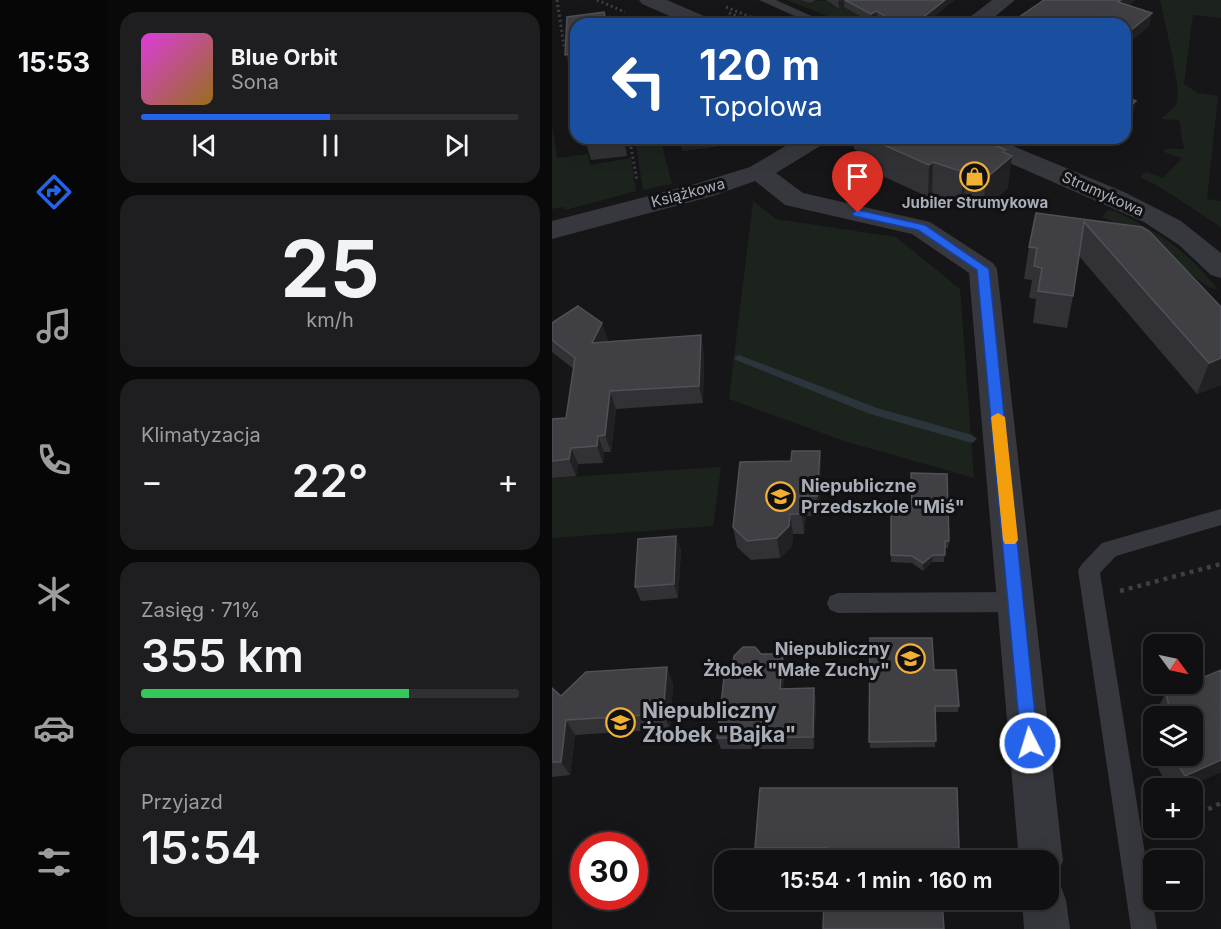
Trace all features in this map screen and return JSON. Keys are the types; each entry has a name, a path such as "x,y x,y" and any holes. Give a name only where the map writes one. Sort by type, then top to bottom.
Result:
{"street":[{"path":"649,0 692,18"},
{"path":"980,18 1005,0"},
{"name":"Książkowa","path":"552,230 704,190 759,172 806,144"},
{"name":"Strumykowa","path":"974,144 1134,206 1176,227 1205,251 1221,269"},
{"path":"759,172 794,199 921,228 983,269 1040,850"},
{"path":"1045,910 1047,929"}],"lane":[{"path":"765,0 809,18"},
{"path":"1144,929 1089,570 1108,549 1221,517"},
{"path":"838,603 1017,602"}],"path":[{"path":"557,0 564,46"},
{"path":"719,4 752,18"},
{"path":"632,147 638,191"},
{"path":"1093,597 1221,564"},
{"path":"1203,812 1221,803"}],"shaded area":[{"path":"786,0 811,3 821,0 833,1 830,4 839,8 845,6 872,18 832,18"},
{"path":"1160,0 1221,0 1221,18 1193,15 1184,84 1198,93 1218,96 1207,199 1221,201 1221,227 1163,189 1140,177 1146,172 1163,178 1182,158 1164,152 1165,149 1184,149 1179,120 1162,119 1176,105 1178,94"},
{"path":"552,124 557,158 588,154 590,165 631,158 636,191 565,210 564,207 552,209"},
{"path":"662,144 672,184 643,190 636,146"},
{"path":"753,201 776,219 896,237 960,289 974,478 844,441 729,399"},
{"path":"1109,209 1141,224 1169,242 1195,264 1218,290 1206,286 1143,235 1102,217"},
{"path":"721,467 713,526 552,538 552,478"}],"building":[{"path":"845,0 945,0 922,18 888,18 877,11 871,14"},
{"path":"1044,0 1121,0 1118,2 1152,13 1131,30 1131,18 1018,18"},
{"path":"604,12 605,18 570,18 570,54 565,55 567,17"},
{"path":"882,144 992,144 1006,150 1003,152 1012,156 986,178 966,169 963,172 933,162 929,165"},
{"path":"1036,213 1142,227 1150,232 1221,307 1221,358 1209,363 1084,222 1073,296 1038,291 1042,268 1034,266 1037,248 1029,247"},
{"path":"578,306 602,323 592,343 701,335 699,386 610,391 605,435 598,436 597,446 571,448 569,459 552,461 552,419 566,418 575,358 552,340 552,323"},
{"path":"792,451 820,451 817,496 803,496 802,514 790,514 789,526 777,538 747,541 733,527 740,462 791,461"},
{"path":"911,473 947,474 949,541 945,541 945,555 933,555 923,563 912,556 891,555 891,510 912,510"},
{"path":"676,536 674,584 635,587 638,539"},
{"path":"870,638 932,638 934,670 956,670 959,706 935,706 936,741 869,742"},
{"path":"743,647 755,647 761,654 783,654 780,689 814,688 813,737 717,738 725,669 732,669 734,656"},
{"path":"667,667 663,714 566,720 561,762 552,762 552,688 561,696 586,672"},
{"path":"1221,670 1221,760 1185,776 1179,766 1203,766 1203,706 1169,706 1166,694 1203,694 1203,677"},
{"path":"760,788 957,788 959,848 827,850 827,848 755,848"},
{"path":"824,910 943,910 944,929 823,929"}],"waterway":[{"path":"739,358 874,411 972,439"}],"slow traffic":[{"path":"998,417 1010,540"}],"place":[{"name":"Jubiler Strumykowa","path":"975,176"},
{"name":"Niepubliczne Przedszkole \"Miś\"","path":"780,496"},
{"name":"Niepubliczny Żłobek \"Małe Zuchy\"","path":"911,659"},
{"name":"Niepubliczny Żłobek \"Bajka\"","path":"621,723"}],"route":[{"path":"858,213 921,228 983,269 1030,743"}]}
